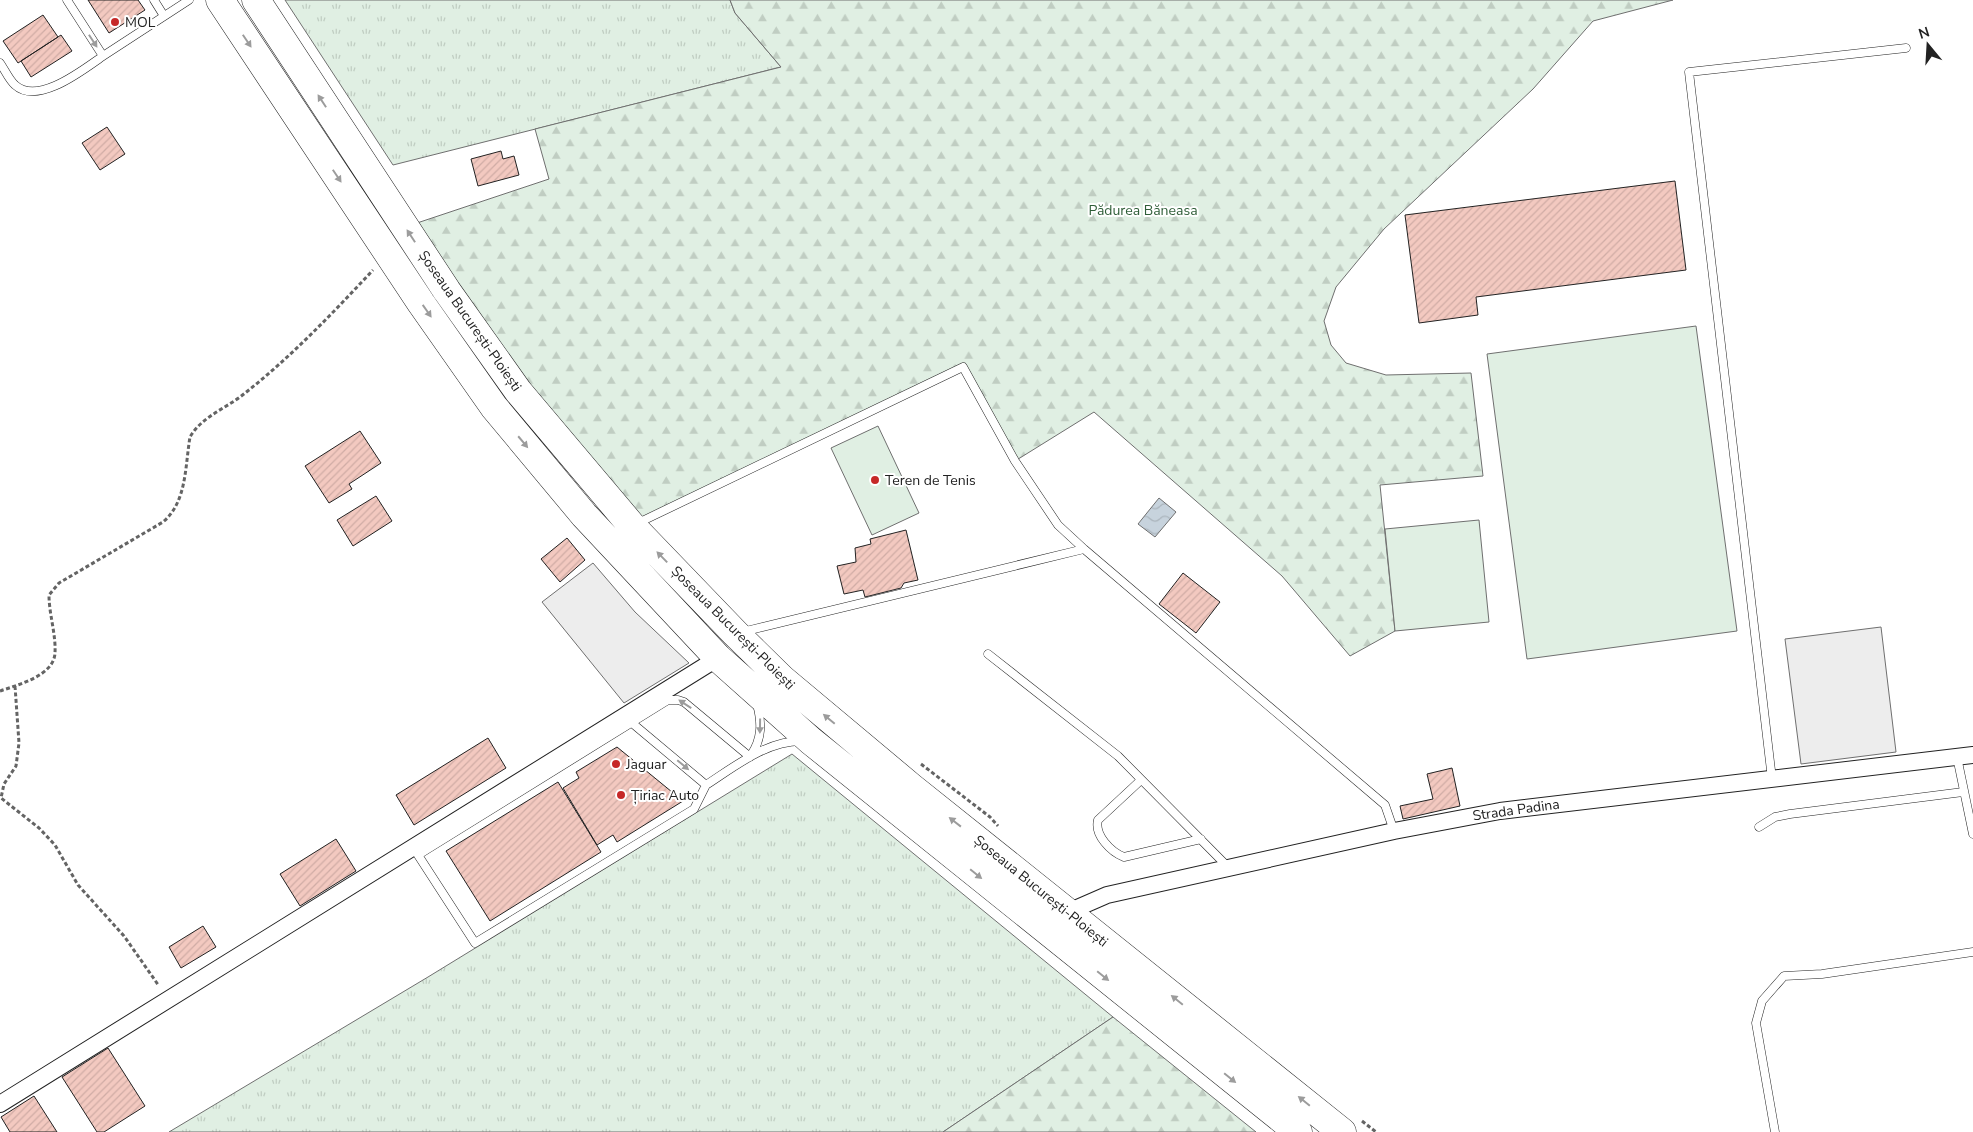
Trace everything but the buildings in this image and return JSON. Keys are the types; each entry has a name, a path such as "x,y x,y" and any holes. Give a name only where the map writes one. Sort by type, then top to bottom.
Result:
{"highway":[{"name":"Șoseaua București-Ploiești","path":"220,0 388,253 494,407 584,515 718,658 810,741 1298,1132"},
{"name":"Șoseaua București-Ploiești","path":"256,0 447,291 518,391 632,526 735,633 782,679 911,787 1068,912 1351,1126"}],"street":[{"path":"0,1104 718,658"},
{"name":"Strada Padina","path":"1068,912 1107,895 1394,831 1500,811 1973,755"}],"lane":[{"path":"67,0 104,56"},
{"path":"154,0 164,16"},
{"path":"0,63 14,85 28,90 39,91 57,86 189,0"},
{"path":"1772,779 1689,72 1906,48"},
{"path":"632,526 963,367 1015,461 1058,525 1385,805 1394,831"},
{"path":"735,633 1084,549"},
{"path":"988,654 1118,756 1229,868"},
{"path":"750,757 757,747 760,729 760,716 754,692"},
{"path":"750,757 684,702 668,700 418,855 475,943 694,809 706,785 750,757 787,742 810,741"},
{"path":"632,723 706,785"},
{"path":"1956,758 1973,834"},
{"path":"1141,780 1098,820 1098,831 1113,852 1124,857 1201,839"},
{"path":"1758,826 1776,817 1790,814 1963,792"},
{"path":"1775,1132 1756,1023 1762,1001 1784,976 1822,974 1973,952"}],"path":[{"path":"0,691 44,672 51,665 56,654 49,608 49,595 58,583 164,522 172,514 179,504 190,437 195,428 239,397 320,326 388,253"},
{"path":"15,686 19,743 16,766 4,784 1,798 39,828 55,845 78,885 124,936 169,999"},
{"path":"919,763 990,817 1000,829"},
{"path":"1351,1126 1376,1132"}],"green space":[{"path":"285,0 730,0 735,13 781,67 393,165"},
{"name":"Pădurea Băneasa","path":"730,0 1673,0 1593,21 1533,89 1384,229 1336,287 1324,321 1331,345 1346,363 1386,375 1471,373 1483,476 1380,485 1395,631 1350,656 1282,576 1094,412 1015,461 963,367 632,526 405,227 549,179 535,129 781,67 735,13"},
{"path":"1696,326 1737,631 1527,659 1487,354"},
{"name":"Teren de Tenis","path":"878,426 919,513 872,535 831,448"},
{"path":"1479,520 1489,622 1395,631 1385,529"},
{"path":"792,754 1113,1017 943,1132 169,1132 428,977"},
{"path":"1113,1017 1256,1132 943,1132"}],"shaded area":[{"path":"593,563 635,612 689,663 624,703 542,602"},
{"path":"1881,627 1896,752 1801,764 1785,639"}],"water":[{"path":"1159,498 1176,512 1155,537 1138,524"}],"place":[{"name":"MOL","path":"115,22"},
{"name":"Teren de Tenis","path":"875,480"},
{"name":"Jaguar","path":"616,764"},
{"name":"Țiriac Auto","path":"621,795"}]}
